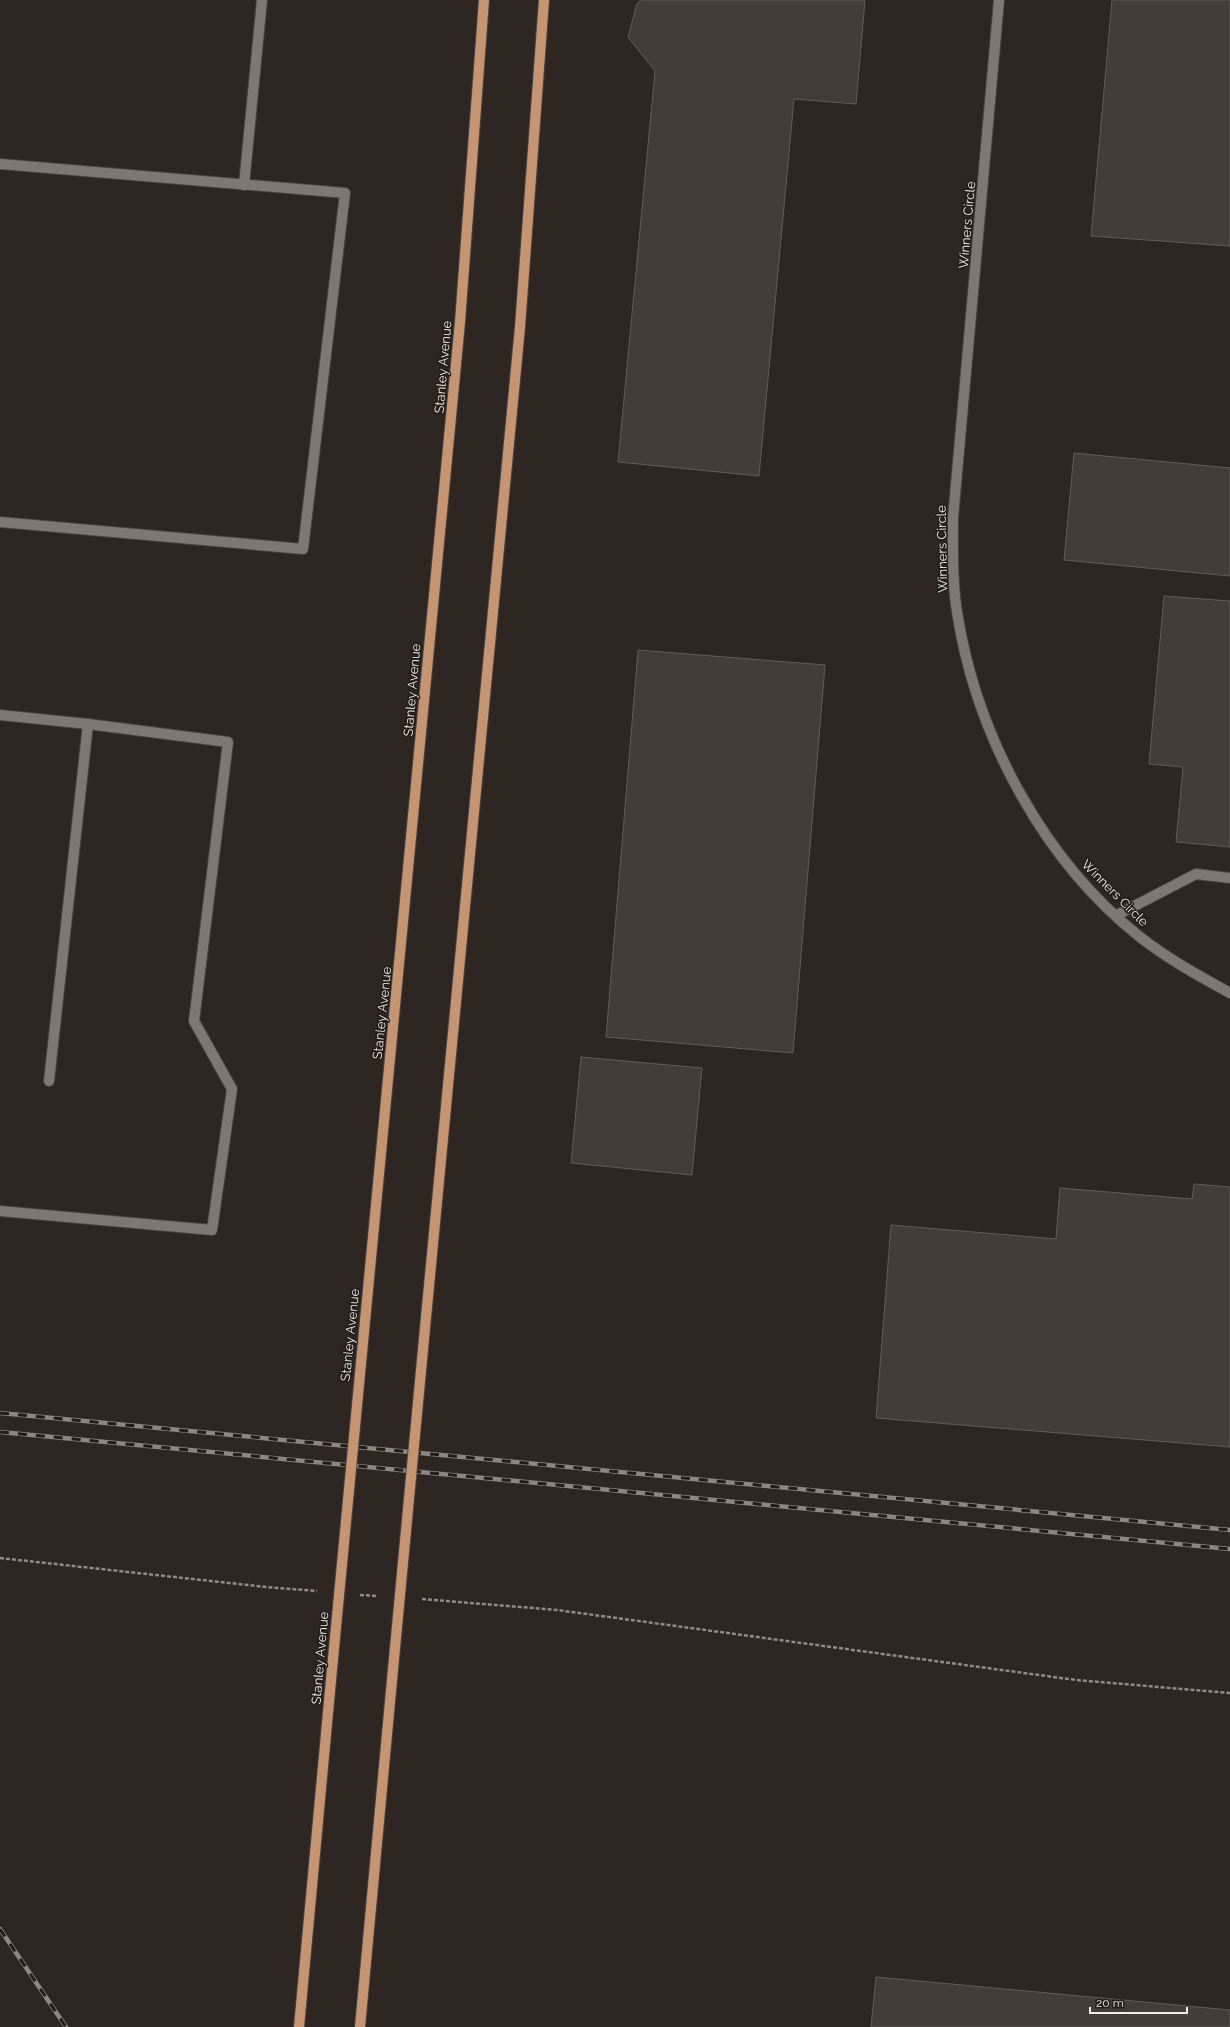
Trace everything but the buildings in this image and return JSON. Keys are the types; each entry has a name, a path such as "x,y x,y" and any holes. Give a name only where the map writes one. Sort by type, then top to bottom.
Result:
{"main road":[{"name":"Stanley Avenue","path":"299,2027 459,329 484,0"},
{"path":"360,2027 520,335 544,0"}],"street":[{"path":"244,185 262,0"},
{"name":"Winners Circle","path":"1000,0 953,518 953,568 958,618 973,682 999,751 1030,811 1058,853 1091,891 1140,936 1190,971 1230,993"},
{"path":"0,164 345,194 303,549 0,522"},
{"path":"0,715 88,724 228,742 194,1021 232,1089 212,1230 0,1211"},
{"path":"49,1081 88,724"},
{"path":"1117,915 1196,874 1230,878"}],"path":[{"path":"0,1558 258,1587 321,1592"},
{"path":"352,1594 384,1596"},
{"path":"415,1599 557,1610 1076,1680 1230,1693"}],"railway":[{"path":"0,1413 1230,1530"},
{"path":"0,1432 1230,1549"},
{"path":"0,1929 66,2027"}]}
